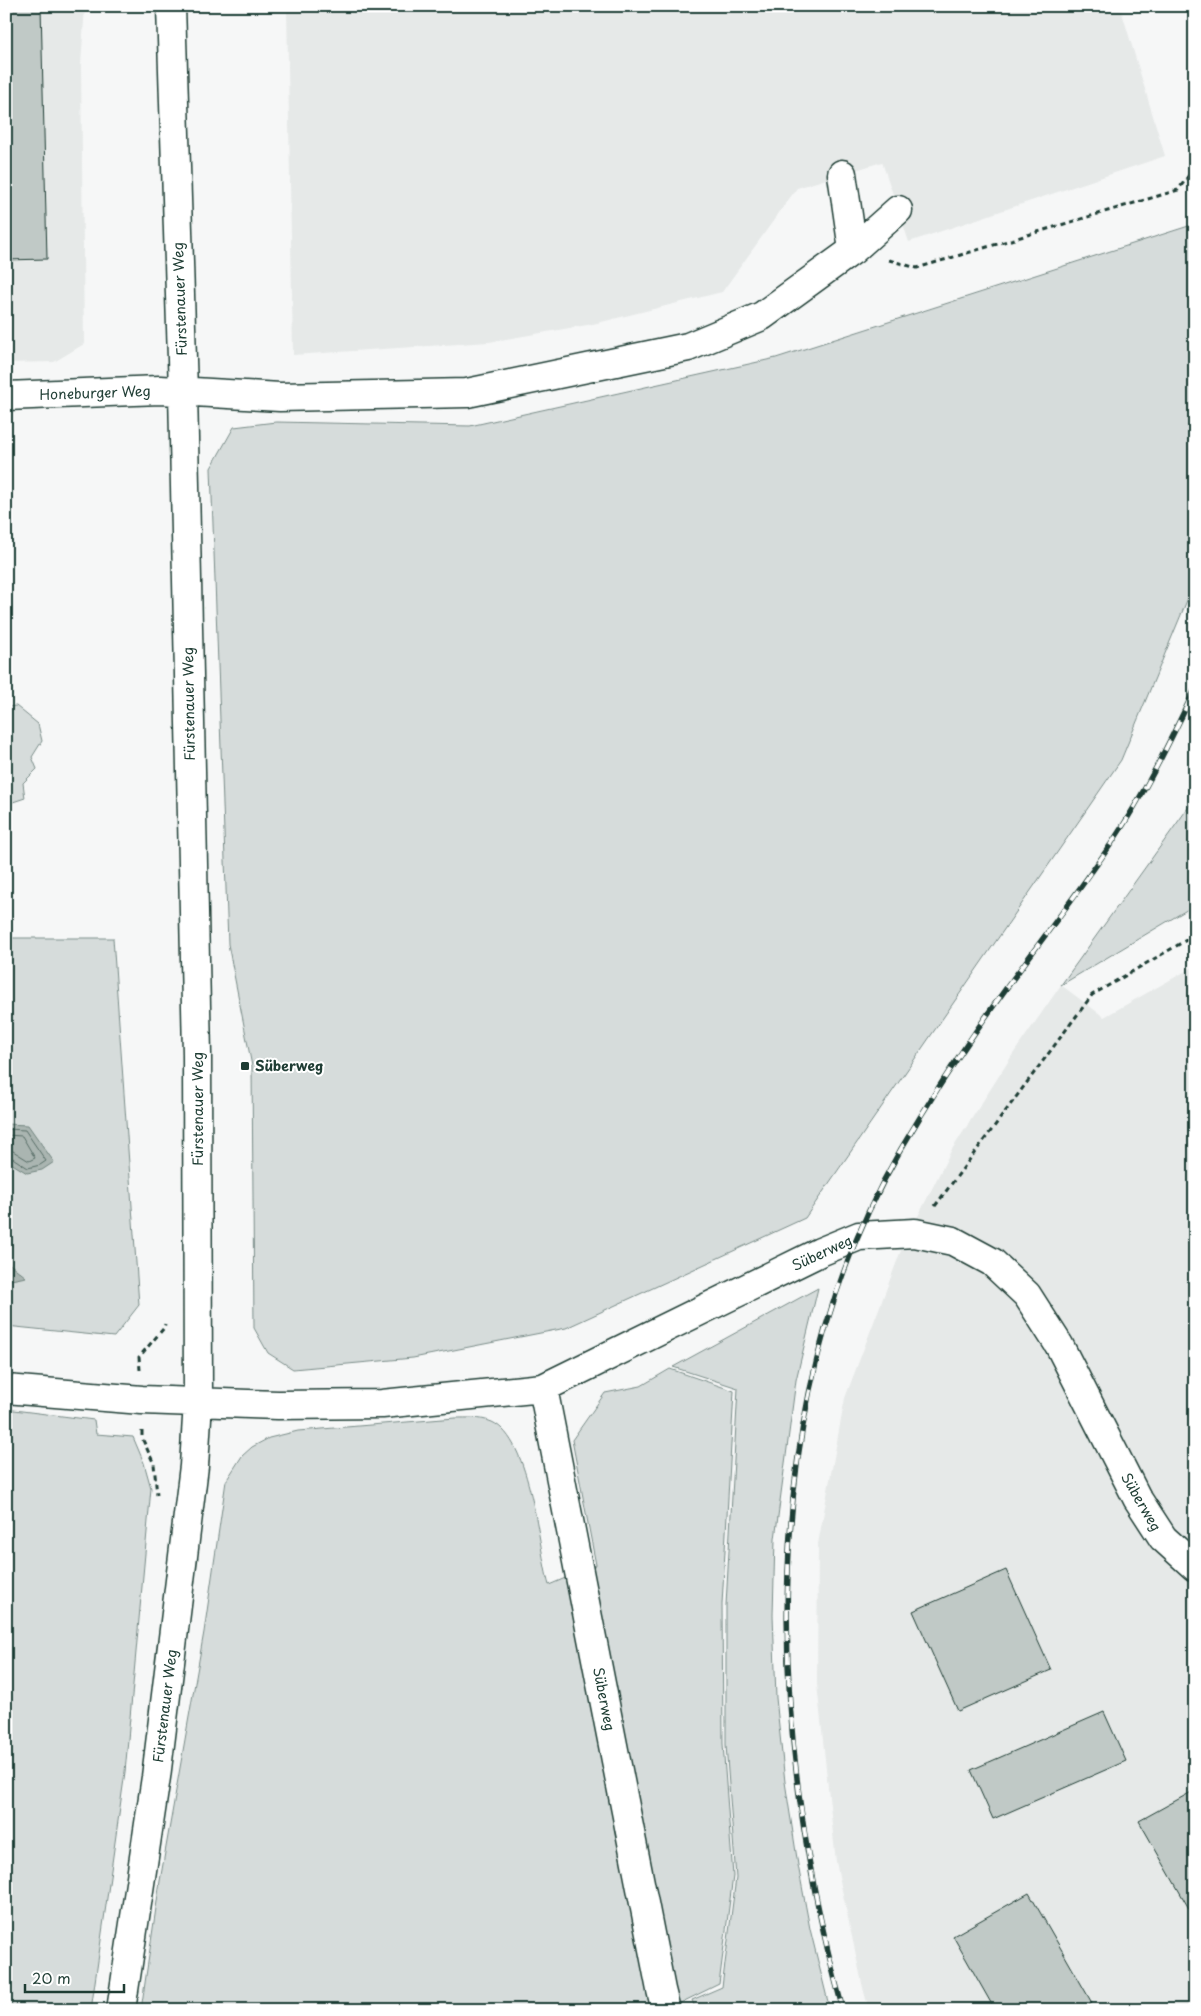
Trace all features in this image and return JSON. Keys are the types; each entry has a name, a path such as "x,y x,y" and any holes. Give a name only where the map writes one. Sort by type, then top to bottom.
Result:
{"street":[{"name":"Fürstenauer Weg","path":"122,2010 159,1757 194,1466 198,1402 197,1044 183,391 171,6"},
{"path":"842,174 853,250"},
{"name":"Honeburger Weg","path":"6,396 183,391 280,397 467,393 688,347 762,316 853,250 898,210"},
{"name":"Süberweg","path":"198,1402 382,1404 543,1388 820,1252 859,1236 915,1233 952,1241 992,1262 1027,1295 1059,1345 1137,1498 1163,1538 1195,1566"},
{"name":"Süberweg","path":"543,1388 666,2010"},
{"path":"6,1389 142,1400 198,1402"}],"path":[{"path":"853,250 918,268 1178,190 1195,167"},
{"path":"915,1233 1092,995 1195,935"}],"shaded area":[{"path":"6,6 85,6 81,65 84,344 54,362 6,363"},
{"path":"287,6 1120,6 1165,156 909,242 882,162 797,188 722,292 593,324 489,342 293,355"},
{"path":"1195,224 1195,581 1121,760 805,1218 566,1328 413,1358 293,1369 268,1353 254,1328 252,1066 228,944 211,468 234,427 276,422 470,426 776,358"},
{"path":"16,706 38,724 42,741 32,757 37,769 23,783 25,798 10,803 11,821 6,820 6,707"},
{"path":"1195,795 1195,905 1061,985 1190,805"},
{"path":"6,938 113,938 139,1305 114,1337 6,1326"},
{"path":"1195,966 1195,2010 869,2010 836,1862 817,1684 818,1544 845,1398 902,1248 951,1151 1013,1054 1061,985 1104,1017"},
{"path":"818,1288 796,1380 775,1539 773,1615 776,1698 785,1782 810,1929 830,2010 696,2010 692,2000 722,1987 736,1878 726,1745 726,1605 738,1388 673,1367"},
{"path":"670,1369 734,1391 722,1604 723,1744 733,1876 719,1984 666,2010 141,2010 160,1881 204,1632 226,1481 242,1456 252,1447 269,1438 298,1431 455,1418 469,1418 492,1422 505,1433 516,1450 525,1472 549,1585 596,1565 572,1440 605,1393 641,1386"},
{"path":"6,1409 94,1420 96,1434 133,1437 144,1463 151,1488 125,1772 91,2010 6,2010"}],"water":[{"path":"6,1124 28,1125 54,1162 42,1170 27,1173 6,1160"},
{"path":"6,1261 26,1277 6,1281"}],"building":[{"path":"6,6 41,6 47,259 6,260"},
{"path":"1006,1570 1051,1670 958,1711 913,1611"},
{"path":"1104,1712 1126,1761 993,1819 971,1770"},
{"path":"1195,1790 1195,1919 1139,1821"},
{"path":"1029,1893 1092,2003 1081,2010 995,2010 953,1936"}],"railway":[{"path":"843,2010 818,1904 799,1795 789,1683 788,1572 798,1461 819,1353 853,1248 901,1149 938,1088 978,1028 1125,823 1157,766 1195,689"}],"place":[{"name":"Süberweg","path":"245,1066"}]}
